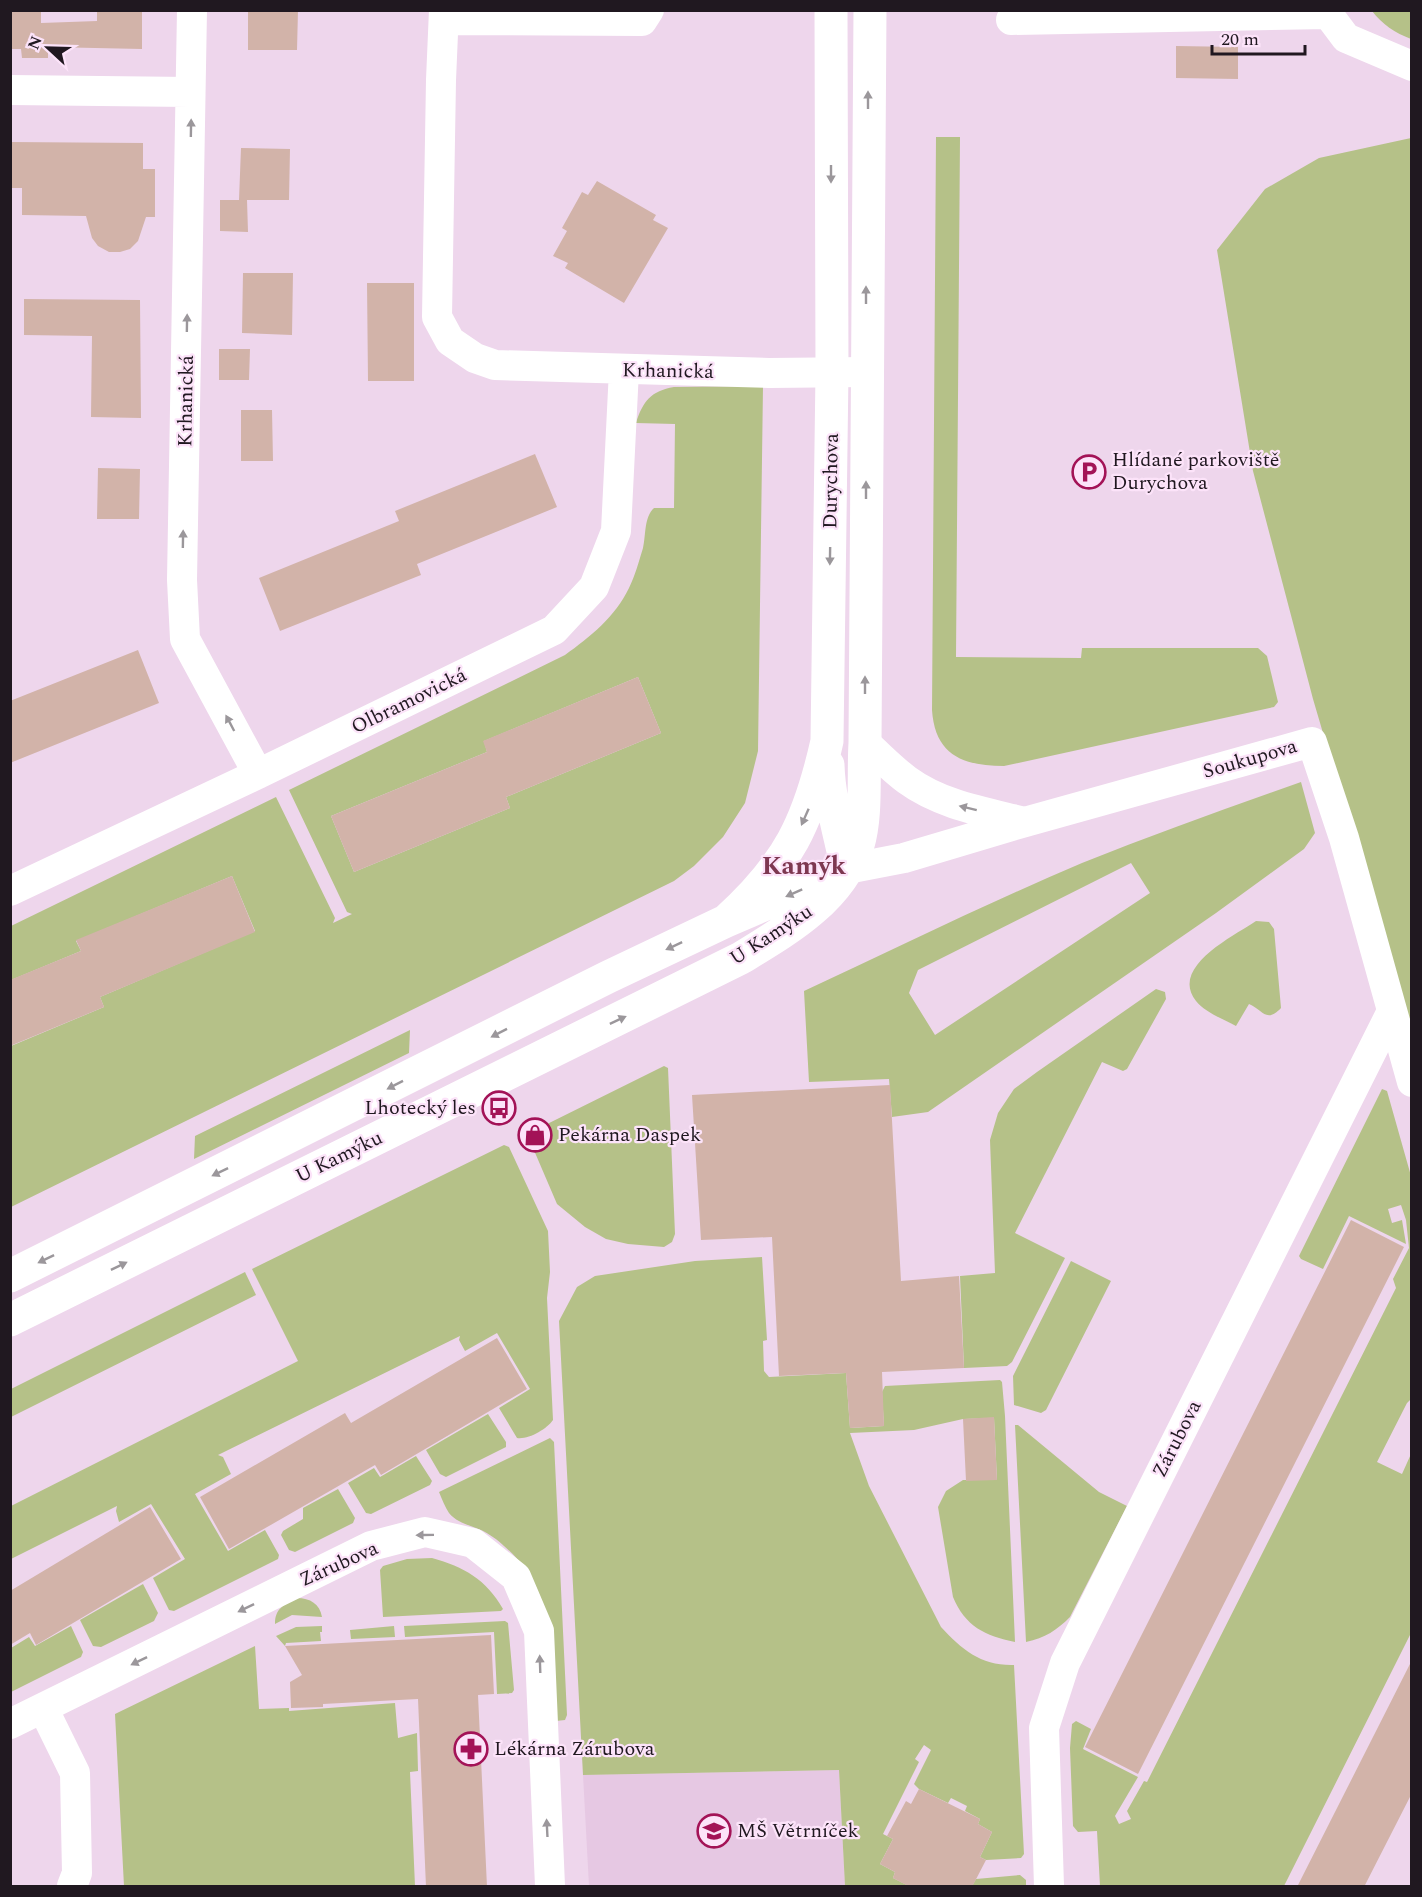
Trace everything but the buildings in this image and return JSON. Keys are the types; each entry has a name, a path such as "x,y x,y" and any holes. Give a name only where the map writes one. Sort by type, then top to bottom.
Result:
{"street":[{"name":"Krhanická","path":"192,10 182,580 185,639 258,774"},
{"path":"444,15 518,15 642,21 649,10"},
{"name":"Durychova","path":"726,921 773,873 792,844 807,814 828,741 832,372 831,10"},
{"name":"Durychova","path":"847,869 858,845 862,822 865,743 870,10"},
{"path":"1011,21 1327,12 1346,38 1412,66"},
{"name":"Krhanická","path":"444,15 437,317 450,340 476,358 495,365 769,373 866,372"},
{"path":"10,90 190,92"},
{"name":"Olbramovická","path":"10,891 555,630 594,587 616,531 624,370"},
{"path":"828,741 831,804 847,869"},
{"name":"Soukupova","path":"847,869 904,858 1312,742 1344,838 1412,1082"},
{"path":"865,743 908,780 927,792 954,804 1025,822"},
{"name":"U Kamýku","path":"10,1276 608,978 726,921 847,869"},
{"name":"U Kamýku","path":"10,1320 741,958 799,922 833,888 847,869"},
{"name":"Zárubova","path":"1049,1887 1044,1728 1065,1663 1391,1013"},
{"name":"Zárubova","path":"10,1724 371,1546 425,1532 473,1543 516,1577 539,1631 550,1887"},
{"path":"43,1708 75,1773 77,1873 72,1887"}],"shaded area":[{"name":"MŠ Větrníček","path":"839,1770 845,1886 589,1886 583,1775"}],"green space":[{"path":"1372,11 1411,11 1411,39 1389,28"},
{"path":"936,137 960,137 956,657 1081,658 1082,648 1258,648 1267,656 1278,702 1274,707 1004,766 976,764 964,760 954,755 939,738 932,710"},
{"path":"1411,138 1411,1032 1313,699 1253,471 1217,250 1265,189 1319,158"},
{"path":"763,386 758,751 745,803 723,837 694,866 674,881 11,1207 11,1046 104,1007 100,997 255,931 232,876 76,941 81,951 11,980 11,926 276,797 335,918 333,923 352,914 347,912 289,790 565,655 593,634 617,608 629,588 643,548 647,521 651,512 654,508 674,508 675,424 636,423 649,398 659,391 674,387","holes":["638,677 661,733 506,797 510,808 354,872 331,816 487,752 484,741"]},
{"path":"1301,782 1315,833 1304,849 1216,913 928,1112 892,1117 889,1079 809,1082 804,991 1082,863","holes":["1131,863 1150,893 935,1035 909,993 918,970"]},
{"path":"1256,921 1269,922 1274,929 1281,1008 1276,1013 1268,1015 1249,1004 1236,1026 1210,1012 1196,1001 1190,988 1191,976 1197,965 1208,954"},
{"path":"1156,989 1165,992 1166,999 1127,1069 1123,1071 1102,1062 1015,1233 1065,1258 1012,1362 1007,1366 964,1368 960,1276 995,1273 990,1140 998,1113 1014,1089"},
{"path":"410,1030 409,1053 194,1159 195,1136"},
{"path":"664,1066 668,1068 675,1234 672,1242 664,1247 628,1244 606,1239 585,1227 557,1204 527,1134"},
{"path":"1382,1089 1387,1091 1411,1176 1412,1398 1407,1403 1377,1462 1402,1474 1411,1454 1411,1633 1284,1886 1100,1886 1097,1831 1078,1832 1073,1826 1070,1748 1072,1724 1076,1721 1091,1729 1083,1749 1138,1777 1115,1816 1119,1824 1131,1819 1127,1811 1144,1781 1147,1782 1396,1288 1393,1279 1409,1248 1406,1220 1401,1205 1388,1209 1392,1223 1402,1220 1406,1244 1349,1216 1323,1269 1299,1256"},
{"path":"504,1145 509,1147 548,1231 550,1272 547,1298 553,1420 546,1427 532,1436 517,1438 499,1408 530,1389 497,1333 465,1351 459,1340 460,1336 218,1455 223,1457 231,1474 195,1494 228,1551 265,1530 279,1555 278,1559 174,1611 169,1610 153,1578 185,1559 151,1504 119,1522 117,1506 11,1559 11,1506 298,1361 252,1269"},
{"path":"762,1257 767,1340 763,1341 764,1371 769,1377 846,1373 850,1428 884,1426 882,1392 885,1386 1000,1380 1002,1382 1015,1642 985,1633 970,1622 958,1607 953,1597 938,1507 946,1491 963,1480 997,1480 994,1418 963,1419 914,1430 850,1433 869,1486 941,1627 973,1655 992,1663 1014,1665 1024,1854 1021,1858 986,1860 980,1857 992,1832 978,1824 980,1819 965,1811 967,1806 951,1798 948,1803 919,1789 914,1784 931,1750 924,1745 915,1759 919,1762 883,1834 893,1839 880,1864 895,1872 893,1878 907,1886 845,1886 839,1770 583,1775 559,1321 577,1287 595,1276 695,1261"},
{"path":"1071,1261 1111,1281 1046,1410 1041,1413 1014,1405 1013,1376"},
{"path":"245,1272 256,1295 11,1417 11,1389"},
{"path":"488,1414 506,1442 506,1447 446,1477 440,1474 426,1450"},
{"path":"1015,1425 1018,1425 1099,1492 1127,1506 1070,1617 1050,1633 1026,1642"},
{"path":"550,1438 554,1442 567,1715 565,1720 556,1721 549,1627 534,1584 522,1564 499,1542 452,1516 439,1492"},
{"path":"416,1456 432,1481 430,1485 371,1514 366,1513 348,1483 374,1468 380,1477"},
{"path":"338,1489 355,1518 353,1523 295,1552 289,1550 281,1535 283,1531 303,1519 303,1508"},
{"path":"432,1558 464,1570 482,1582 503,1609 501,1611 383,1617 380,1570 383,1566 407,1559"},
{"path":"143,1584 158,1613 154,1621 101,1647 93,1646 80,1620"},
{"path":"297,1598 314,1603 322,1617 292,1615 275,1624 277,1614 284,1605"},
{"path":"505,1621 508,1623 514,1690 512,1693 497,1694 494,1632 405,1637 404,1626"},
{"path":"71,1626 83,1652 81,1657 11,1692 11,1648 29,1637 35,1646"},
{"path":"322,1626 321,1641 286,1643 285,1646 276,1636 296,1627"},
{"path":"394,1626 395,1637 351,1639 350,1630"},
{"path":"255,1646 259,1709 289,1708 289,1711 395,1703 398,1738 417,1733 418,1771 410,1772 415,1886 124,1886 115,1714"},
{"path":"1020,1875 1026,1880 1026,1886 972,1886 976,1879"}],"place":[{"name":"Hlídané parkoviště Durychova","path":"1089,472"},
{"name":"Lhotecký les","path":"499,1108"},
{"name":"Pekárna Daspek","path":"535,1135"},
{"name":"Lékárna Zárubova","path":"471,1749"},
{"name":"MŠ Větrníček","path":"714,1831"}],"district":[{"name":"Kamýk","path":"804,866"}]}
